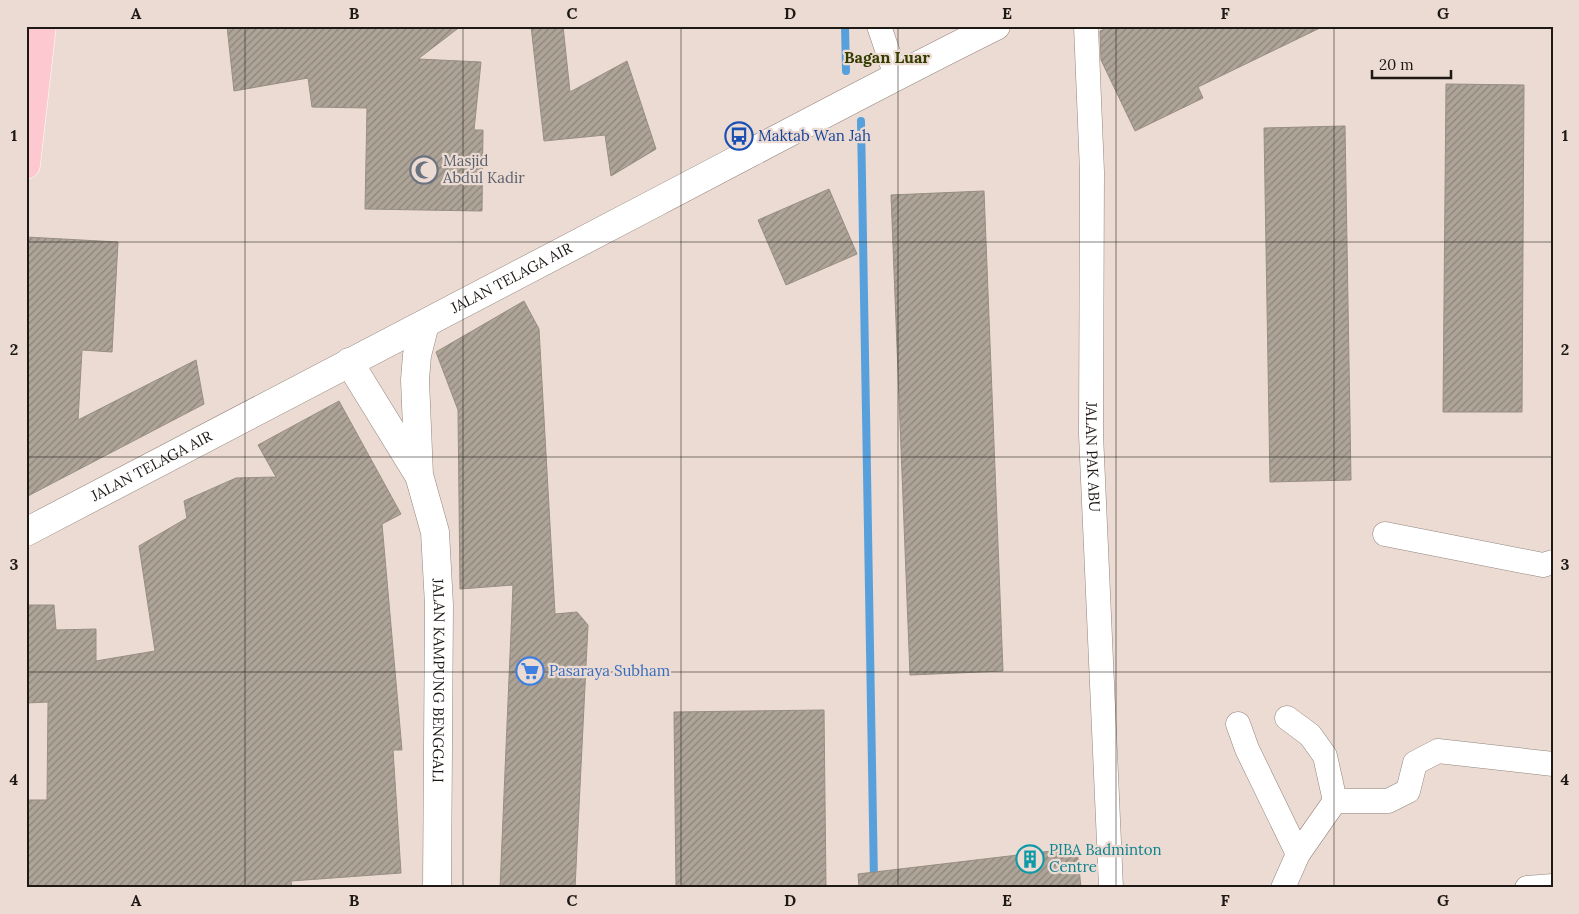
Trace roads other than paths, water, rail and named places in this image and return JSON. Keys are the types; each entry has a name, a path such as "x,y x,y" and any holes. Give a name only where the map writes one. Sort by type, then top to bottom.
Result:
{"main road":[{"path":"26,165 42,26"}],"street":[{"path":"880,26 896,76"},
{"name":"JALAN TELAGA AIR","path":"26,532 425,324 497,284 896,76 996,26"},
{"name":"JALAN PAK ABU","path":"1086,26 1092,172 1091,434 1111,888"},
{"path":"419,475 415,380 417,355 425,324"},
{"path":"349,362 419,475"},
{"name":"JALAN KAMPUNG BENGGALI","path":"419,475 435,532 439,605 437,888"},
{"path":"1385,534 1543,565 1553,562"},
{"path":"1283,888 1298,854 1335,801 1325,756 1310,735 1287,718"},
{"path":"1238,724 1247,750 1298,854"},
{"path":"1335,801 1388,801 1395,798 1408,791 1415,763 1438,751 1553,764"},
{"path":"1527,888 1553,886"}],"waterway":[{"path":"845,26 846,71"},
{"path":"861,121 874,882"}],"place":[{"name":"Maktab Wan Jah","path":"739,136"},
{"name":"Masjid Abdul Kadir","path":"424,170"},
{"name":"Pasaraya Subham","path":"530,671"},
{"name":"PIBA Badminton Centre","path":"1030,859"}],"district":[{"name":"Bagan Luar","path":"887,57"}]}
